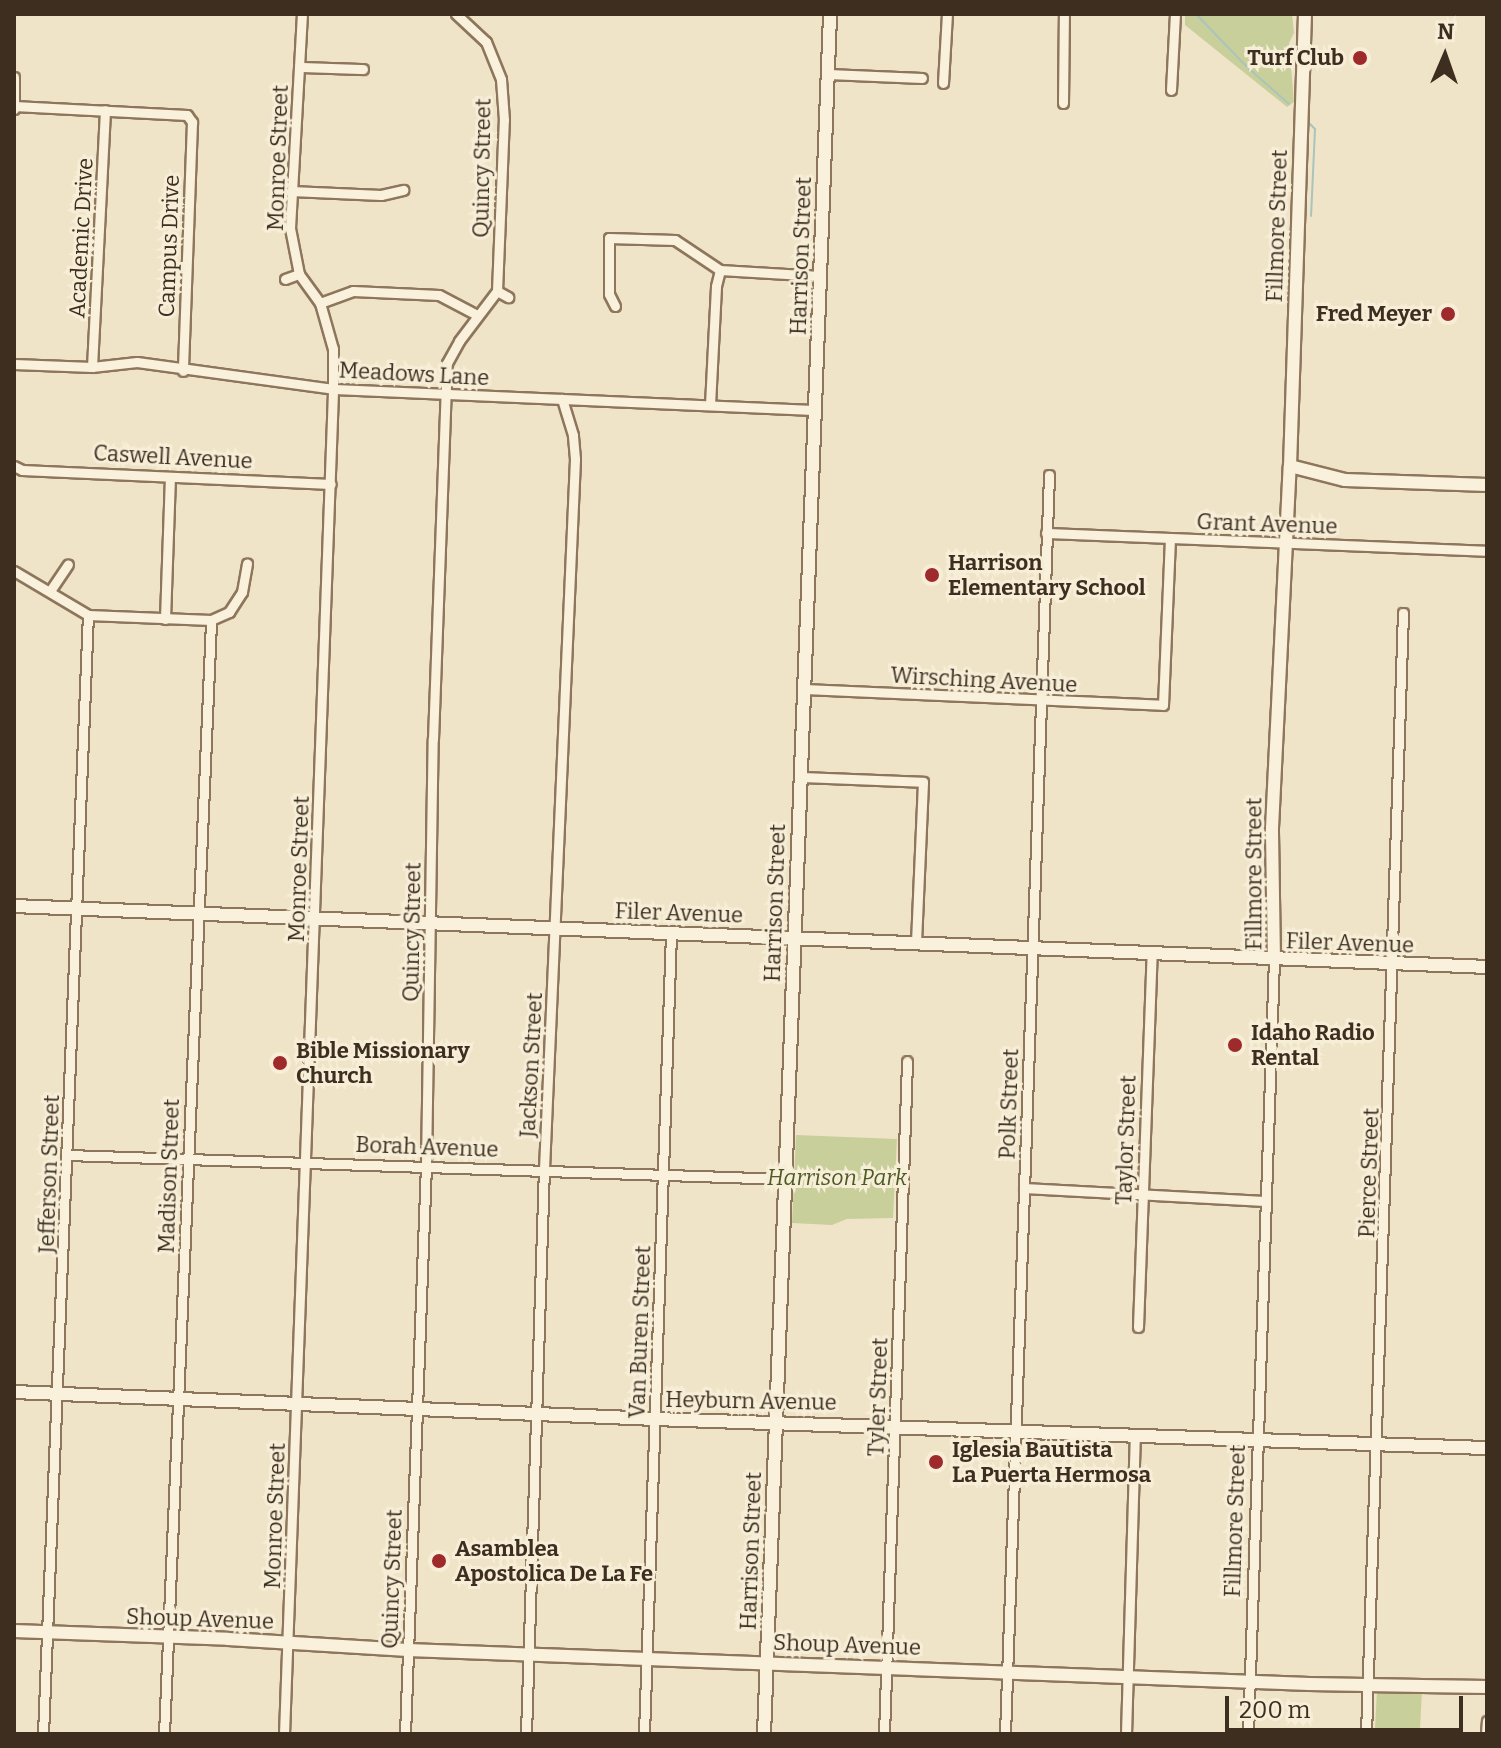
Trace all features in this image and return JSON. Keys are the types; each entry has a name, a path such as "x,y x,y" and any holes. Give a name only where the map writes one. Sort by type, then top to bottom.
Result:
{"street":[{"name":"Monroe Street","path":"284,1734 333,389 333,349 320,303 299,274 290,228 302,14"},
{"name":"Quincy Street","path":"405,1734 426,1165 433,739 445,394 447,363 477,315 497,291 504,120 501,79 486,42 456,14"},
{"name":"Harrison Street","path":"764,1734 830,14"},
{"path":"943,83 947,14"},
{"path":"1063,103 1064,14"},
{"path":"1171,90 1175,14"},
{"name":"Fillmore Street","path":"1248,1734 1274,960 1272,828 1290,466 1305,14"},
{"path":"299,67 363,69"},
{"path":"828,74 922,78"},
{"path":"14,77 14,108 105,110"},
{"name":"Campus Drive","path":"105,110 187,115 192,122 183,371"},
{"name":"Academic Drive","path":"92,367 105,110"},
{"path":"291,191 381,195 403,190"},
{"path":"615,306 609,294 609,238 675,240 720,270 820,276"},
{"path":"710,405 716,286 720,270"},
{"path":"285,279 299,274"},
{"path":"320,303 353,291 439,295 477,315"},
{"path":"497,291 508,297"},
{"name":"Meadows Lane","path":"14,364 92,367 137,362 183,371 333,389 815,410"},
{"name":"Jackson Street","path":"526,1734 544,1169 575,459 573,435 562,399"},
{"name":"Caswell Avenue","path":"14,466 22,470 331,484"},
{"path":"1290,466 1345,480 1487,485"},
{"name":"Polk Street","path":"1005,1734 1049,475"},
{"path":"165,619 170,477"},
{"name":"Grant Avenue","path":"1046,533 1487,551"},
{"name":"Wirsching Avenue","path":"803,689 1163,705 1170,538"},
{"path":"14,571 88,615 211,620 229,612 242,592 247,563"},
{"path":"50,591 68,564"},
{"name":"Pierce Street","path":"1366,1734 1394,964 1403,613"},
{"name":"Jefferson Street","path":"43,1734 88,615"},
{"name":"Madison Street","path":"164,1734 211,620"},
{"path":"800,777 923,782 916,943"},
{"name":"Filer Avenue","path":"14,906 1487,967"},
{"name":"Van Buren Street","path":"644,1734 671,932"},
{"name":"Taylor Street","path":"1138,1327 1152,954"},
{"name":"Tyler Street","path":"884,1734 907,1061"},
{"name":"Borah Avenue","path":"67,1155 786,1179"},
{"path":"1024,1188 1265,1201"},
{"name":"Heyburn Avenue","path":"14,1392 655,1419 1487,1448"},
{"path":"1126,1734 1135,1436"},
{"name":"Shoup Avenue","path":"14,1631 408,1650 1487,1687"},
{"path":"1486,1734 1487,1721"}],"green space":[{"path":"1185,14 1292,14 1294,33 1289,43 1294,102 1287,107 1185,25"},
{"name":"Harrison Park","path":"796,1135 897,1139 893,1218 847,1219 832,1225 792,1223"},
{"path":"1377,1690 1422,1692 1420,1734 1375,1734"}],"waterway":[{"path":"1196,14 1246,66 1289,104"},
{"path":"1310,124 1315,129 1311,216"}],"place":[{"name":"Turf Club","path":"1360,58"},
{"name":"Fred Meyer","path":"1448,314"},
{"name":"Harrison Elementary School","path":"932,575"},
{"name":"Idaho Radio Rental","path":"1235,1045"},
{"name":"Bible Missionary Church","path":"280,1063"},
{"name":"Iglesia Bautista La Puerta Hermosa","path":"936,1462"},
{"name":"Asamblea Apostolica De La Fe","path":"439,1561"}]}
